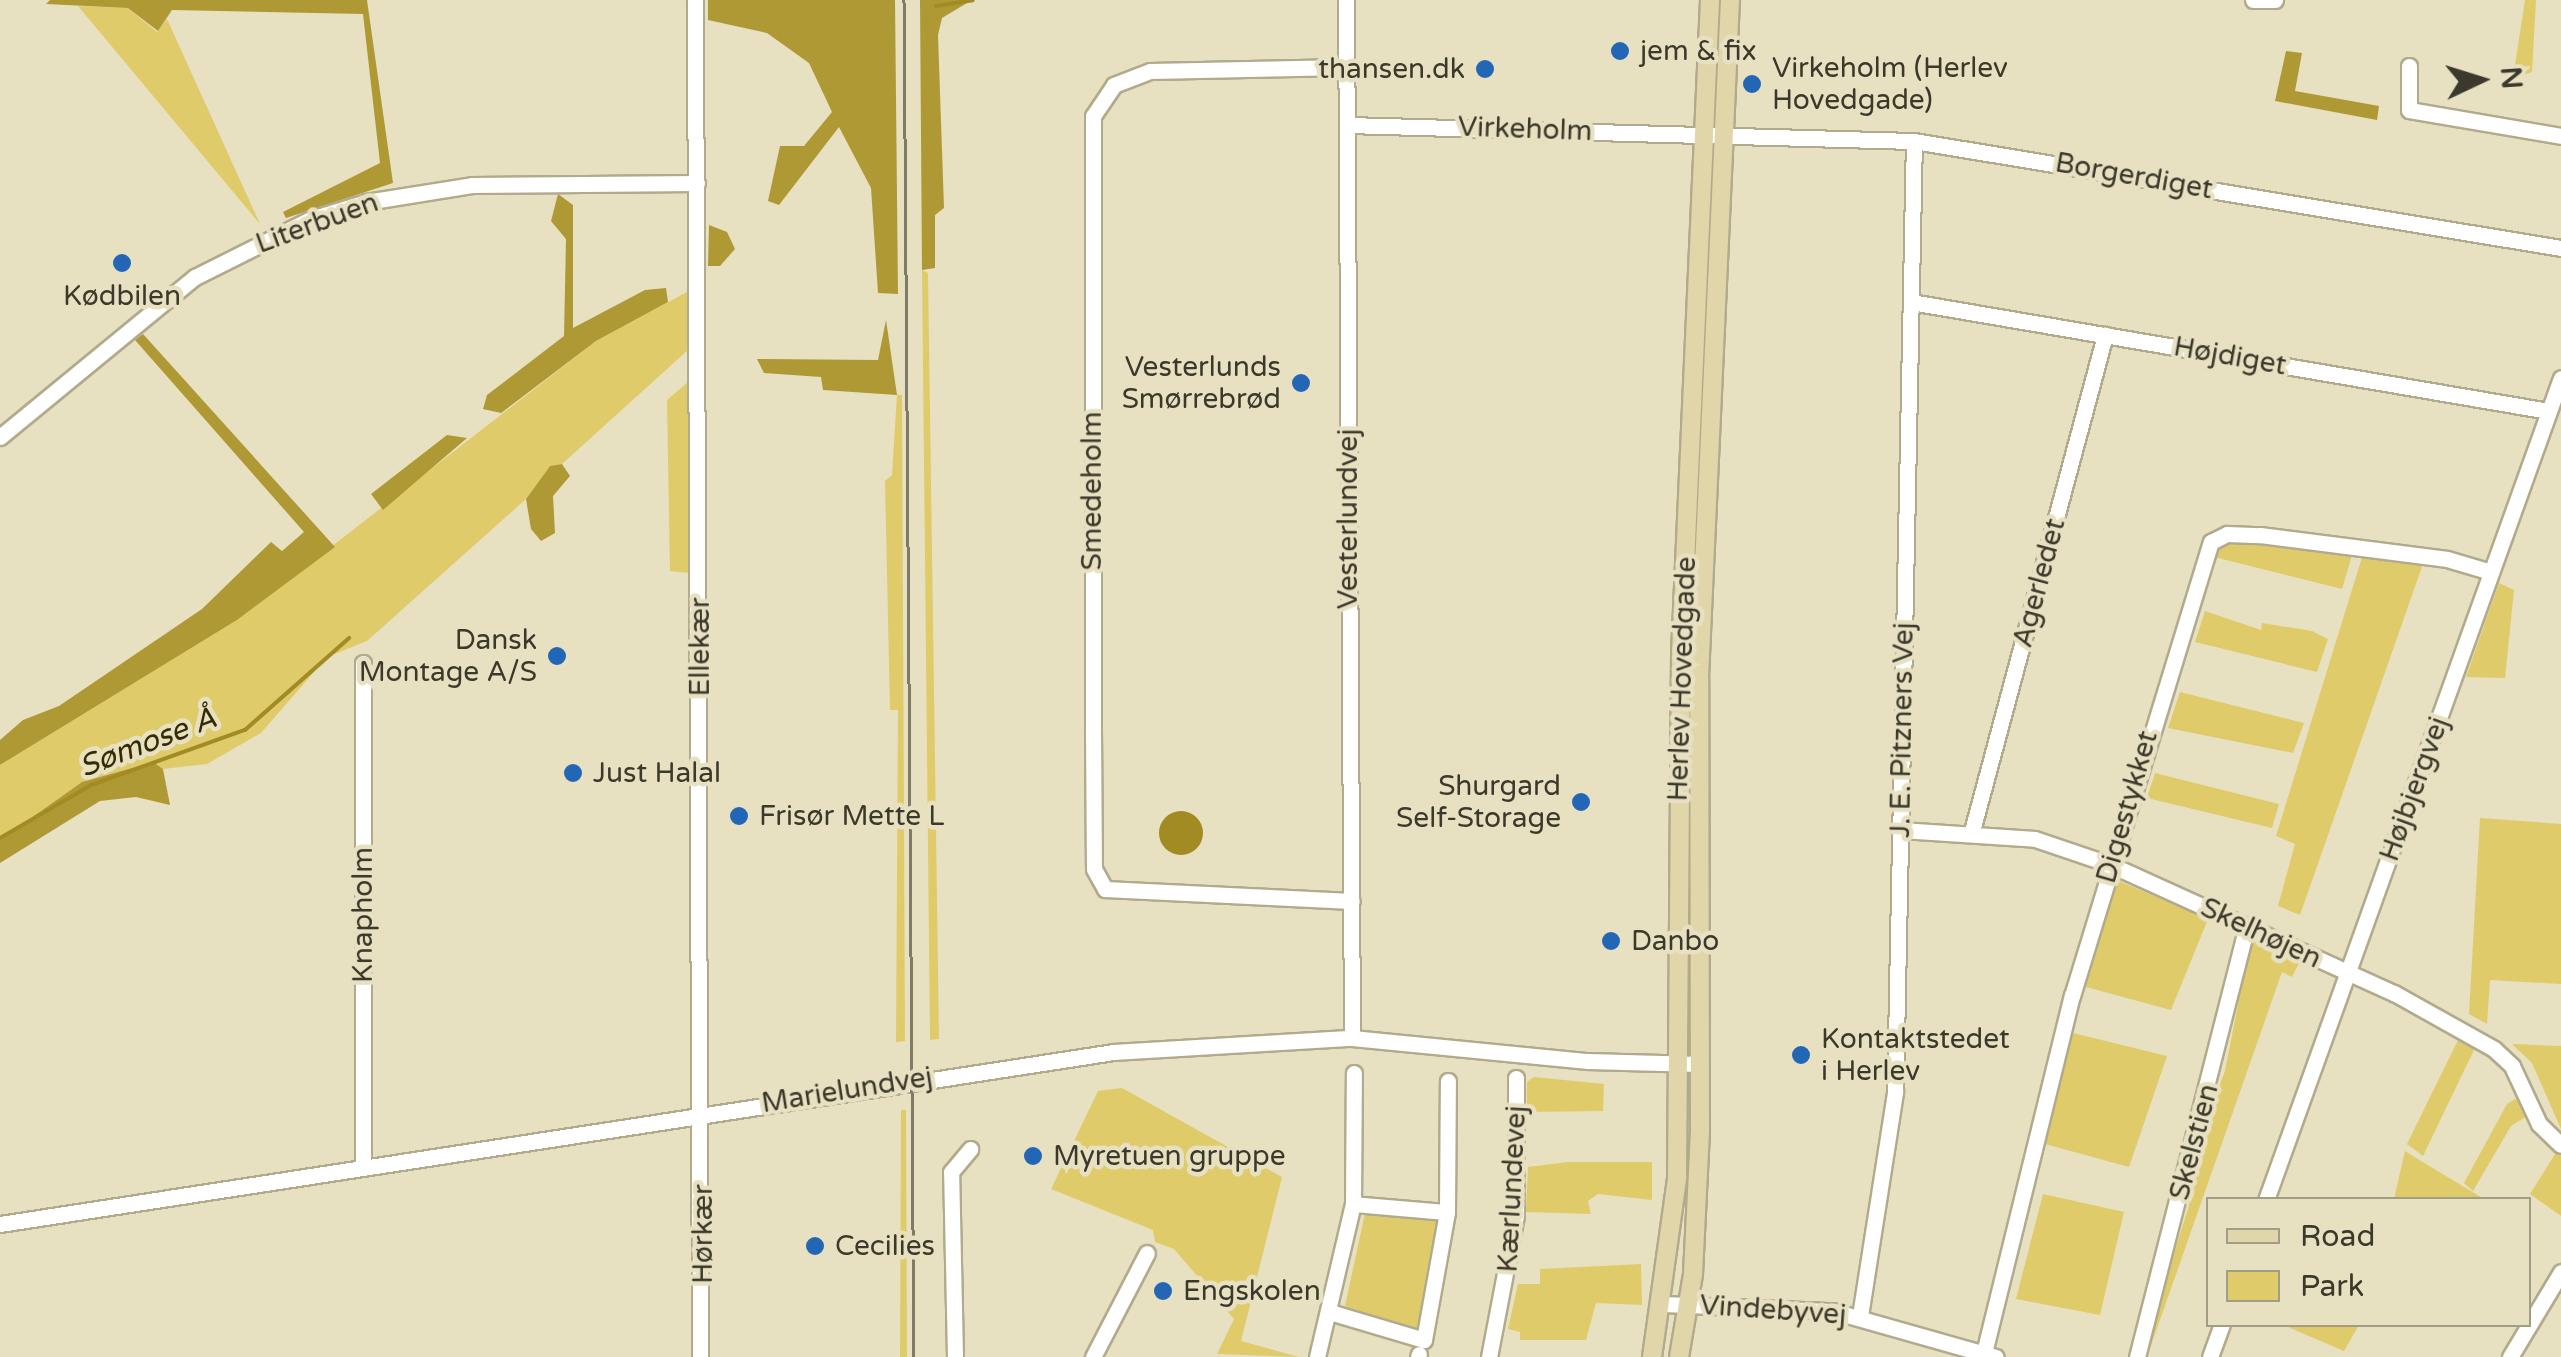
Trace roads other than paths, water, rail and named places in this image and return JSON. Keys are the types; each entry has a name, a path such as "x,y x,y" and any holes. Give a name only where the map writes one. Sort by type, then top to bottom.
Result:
{"main road":[{"name":"Herlev Hovedgade","path":"1652,1357 1663,1304 1677,1178 1681,654 1710,0"},
{"name":"Herlev Hovedgade","path":"1678,1357 1689,1304 1700,1064 1699,677 1730,0"}],"street":[{"name":"Ellekær","path":"696,0 702,1112"},
{"name":"Vesterlundvej","path":"1346,0 1352,1038"},
{"path":"2253,0 2274,2"},
{"path":"2408,66 2409,110 2561,136"},
{"name":"Smedeholm","path":"1346,67 1150,70 1114,85 1093,116 1094,868 1105,890 1352,901"},
{"name":"Virkeholm","path":"1347,124 1703,134"},
{"name":"Borgerdiget","path":"1703,134 1914,141 2561,248"},
{"name":"J. E. Pitzners Vej","path":"1860,1316 1895,1092 1914,141"},
{"name":"Literbuen","path":"0,437 194,277 311,219 385,198 472,185 697,182"},
{"name":"Højdiget","path":"1910,302 2549,411"},
{"name":"Agerledet","path":"1972,830 2105,335"},
{"name":"Højbjergvej","path":"2267,1197 2561,378"},
{"name":"Digestykket","path":"1990,1355 2109,864 2211,542 2227,534 2260,534 2447,559 2491,572"},
{"name":"Knapholm","path":"362,663 364,1166"},
{"name":"Skelhøjen","path":"1901,830 1972,830 2036,838 2109,864 2347,973 2494,1049 2512,1066 2539,1124 2561,1145"},
{"name":"Skelstien","path":"2137,1357 2247,926"},
{"name":"Marielundvej","path":"0,1224 702,1112 1113,1052 1352,1038 1700,1064"},
{"path":"1318,1357 1332,1312 1354,1204 1354,1073"},
{"name":"Kærlundevej","path":"1490,1357 1514,1232 1516,1078"},
{"path":"1332,1312 1424,1340 1446,1212 1448,1081"},
{"name":"Hørkær","path":"700,1357 702,1112"},
{"path":"954,1357 951,1172 970,1149"},
{"path":"1354,1204 1446,1212"},
{"path":"1093,1357 1147,1253"},
{"path":"2531,1322 2561,1272"},
{"name":"Vindebyvej","path":"1663,1304 1860,1316 1990,1355"},
{"path":"2210,1357 2221,1327"},
{"path":"2510,1357 2528,1327"}],"waterway":[{"name":"Sømose Å","path":"936,6 973,0"},
{"name":"Sømose Å","path":"0,838 91,785 245,730 349,638"}],"tram line":[{"path":"904,0 914,1357"}],"place":[{"name":"jem & fix","path":"1620,51"},
{"name":"thansen.dk","path":"1485,69"},
{"name":"Virkeholm (Herlev Hovedgade)","path":"1752,84"},
{"name":"Kødbilen","path":"122,263"},
{"name":"Vesterlunds Smørrebrød","path":"1301,383"},
{"name":"Dansk Montage A/S","path":"557,656"},
{"name":"Just Halal","path":"573,773"},
{"name":"Shurgard Self-Storage","path":"1581,802"},
{"name":"Frisør Mette L","path":"739,816"},
{"name":"Danbo","path":"1611,941"},
{"name":"Kontaktstedet i Herlev","path":"1801,1055"},
{"name":"Myretuen gruppe","path":"1033,1156"},
{"name":"Cecilies","path":"815,1246"},
{"name":"Engskolen","path":"1163,1291"}]}
